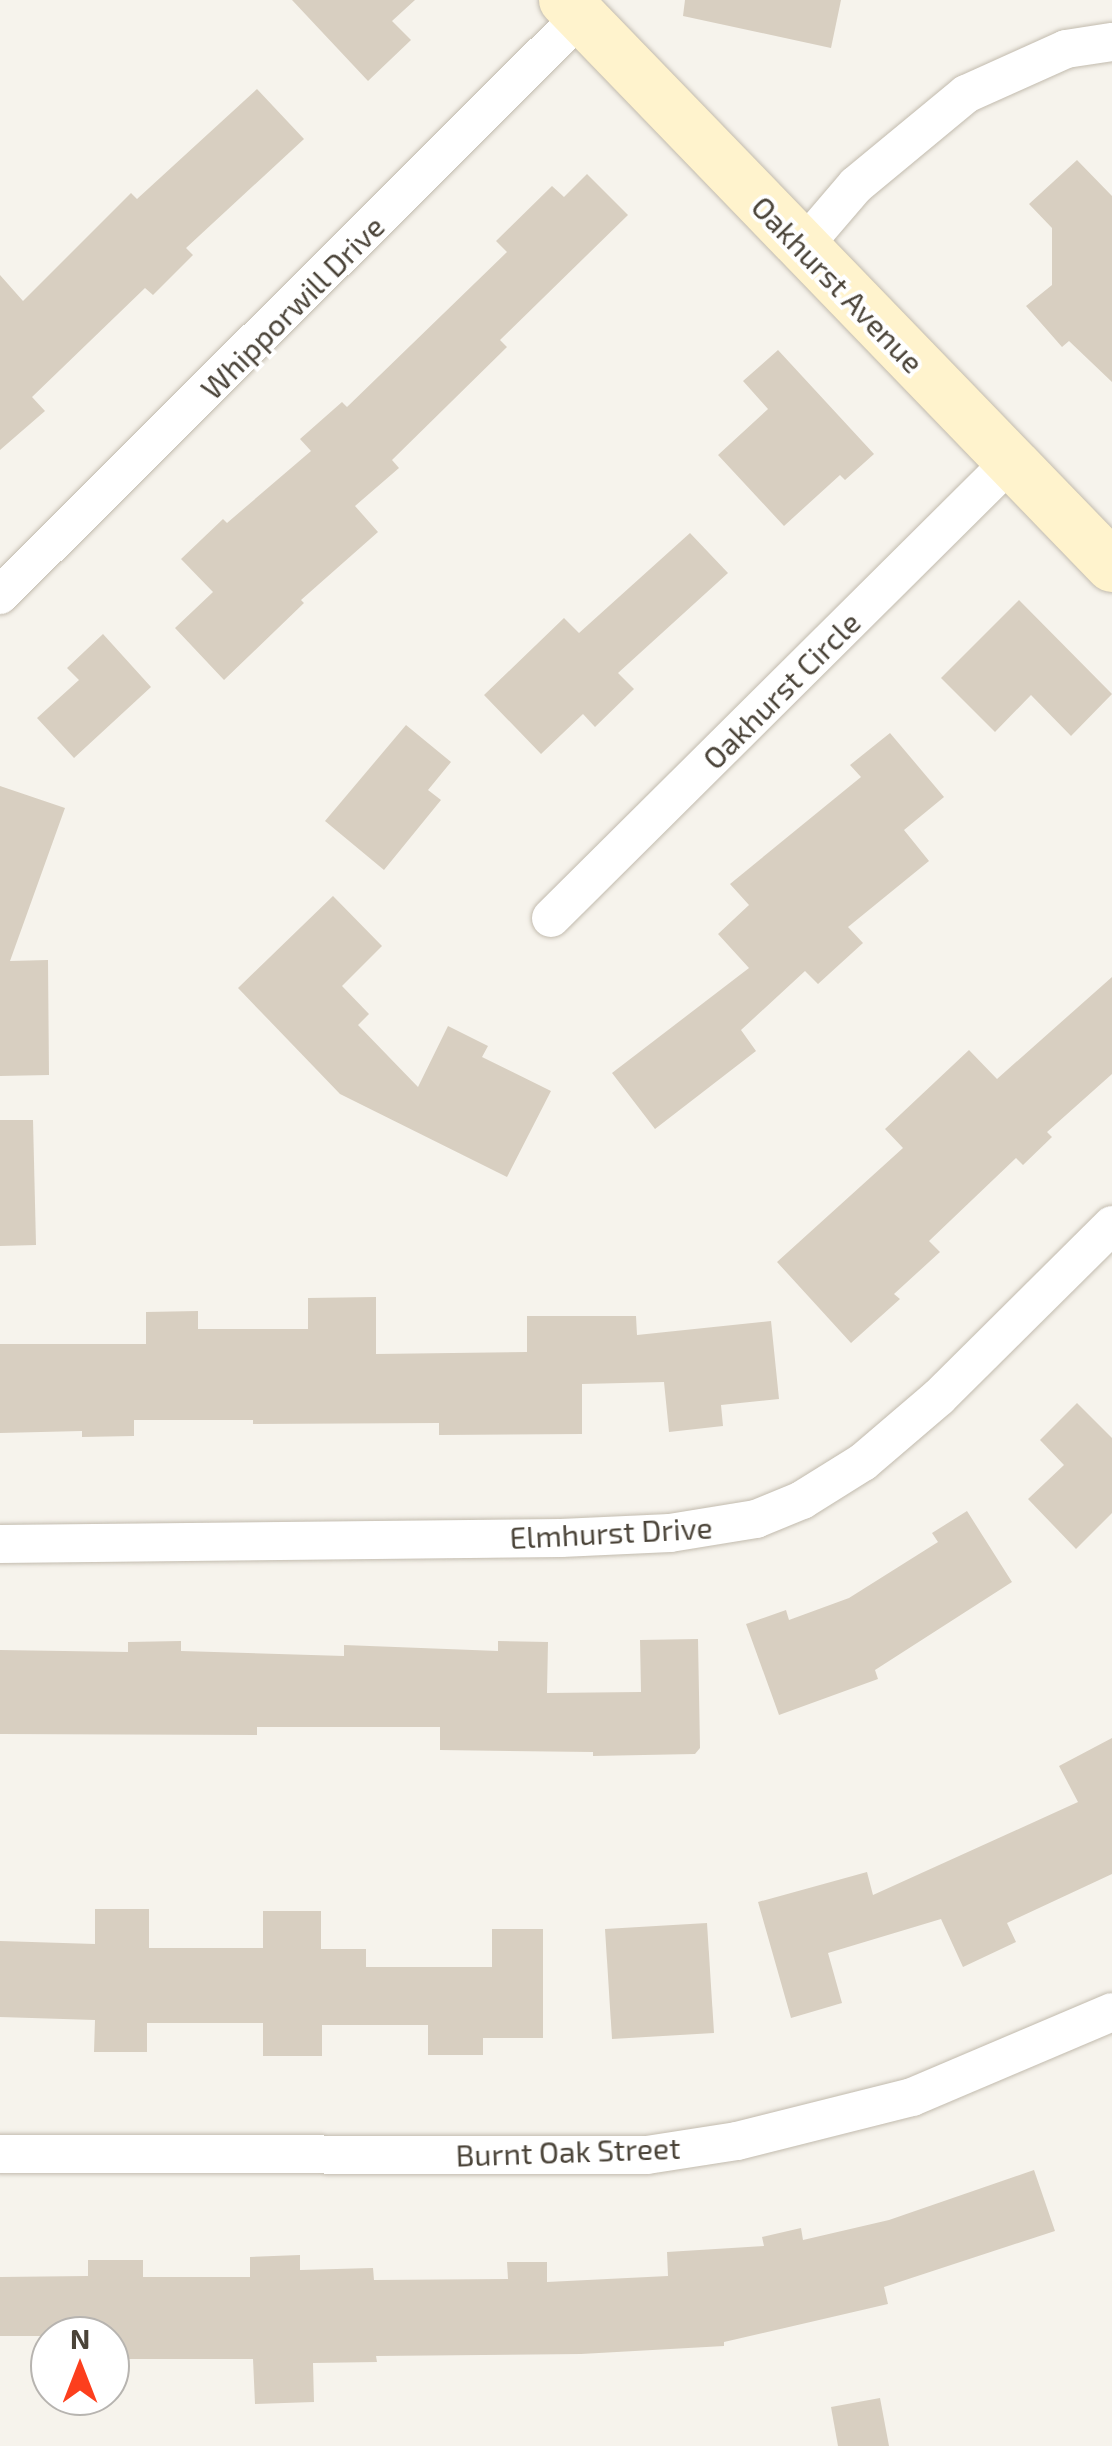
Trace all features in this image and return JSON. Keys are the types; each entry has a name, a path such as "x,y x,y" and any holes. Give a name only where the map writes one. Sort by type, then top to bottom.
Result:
{"street":[{"name":"Oakhurst Avenue","path":"573,8 1112,566"},
{"name":"Whipporwill Drive","path":"0,595 573,8"},
{"path":"802,248 856,185 966,94 1066,49 1112,42"},
{"name":"Oakhurst Circle","path":"551,918 1010,462"},
{"name":"Elmhurst Drive","path":"0,1544 561,1538 670,1533 756,1520 802,1500 863,1462 940,1397 1112,1225"},
{"name":"Burnt Oak Street","path":"0,2154 646,2155 736,2141 912,2097 1112,2012"}],"building":[{"path":"292,0 415,0 392,21 411,40 368,81"},
{"path":"685,0 841,0 831,48 683,16"},
{"path":"257,89 304,139 186,248 193,255 153,295 145,288 32,397 45,411 0,450 0,275 23,301 131,193 137,199"},
{"path":"1077,160 1112,196 1112,382 1069,341 1062,347 1026,306 1052,285 1052,228 1029,204"},
{"path":"587,174 628,215 500,340 507,347 392,460 399,468 355,506 378,532 301,600 304,603 224,680 175,628 213,592 181,559 223,519 227,523 311,451 300,439 342,402 347,407 507,252 496,241 552,186 564,197"},
{"path":"778,350 874,454 845,480 840,475 784,526 718,455 768,409 743,381"},
{"path":"690,533 728,573 618,673 634,689 595,727 583,714 541,754 484,695 564,618 579,633"},
{"path":"1019,600 1112,694 1071,736 1031,695 995,732 941,678"},
{"path":"103,634 151,687 74,758 37,718 79,680 67,668"},
{"path":"406,725 451,762 428,790 441,800 384,870 325,821"},
{"path":"890,733 944,797 904,830 929,861 848,927 863,943 818,984 805,971 741,1030 756,1051 655,1129 612,1073 749,968 718,934 749,905 730,884 861,777 850,765"},
{"path":"0,786 65,808 10,961 48,960 49,1075 0,1076"},
{"path":"333,896 382,946 342,986 369,1014 358,1025 418,1087 448,1026 488,1046 482,1057 551,1091 507,1177 340,1094 238,988"},
{"path":"1112,977 1112,1074 1047,1132 1052,1137 1023,1165 1016,1158 929,1241 940,1252 894,1294 900,1299 851,1343 777,1262 903,1148 885,1129 969,1050 997,1079"},
{"path":"0,1120 33,1120 36,1245 0,1246"},
{"path":"376,1297 376,1354 527,1352 527,1316 636,1316 637,1335 771,1321 779,1399 721,1405 723,1426 669,1432 664,1382 582,1384 582,1434 439,1435 439,1423 253,1424 253,1420 134,1420 134,1436 82,1437 82,1431 0,1433 0,1344 146,1344 146,1312 198,1311 198,1329 308,1329 308,1298"},
{"path":"1077,1403 1112,1438 1112,1513 1076,1549 1028,1499 1064,1465 1040,1440"},
{"path":"967,1511 1012,1582 875,1670 878,1679 779,1715 746,1624 786,1610 789,1620 849,1598 938,1542 932,1533"},
{"path":"698,1639 700,1748 695,1754 593,1756 593,1752 440,1750 440,1727 257,1727 257,1735 0,1734 0,1650 128,1652 128,1642 181,1641 181,1651 344,1656 344,1645 498,1651 498,1641 548,1642 547,1693 641,1692 640,1640"},
{"path":"1112,1738 1112,1874 1007,1923 1016,1942 963,1967 941,1919 828,1953 842,2003 791,2018 758,1902 867,1872 873,1895 1078,1802 1059,1766"},
{"path":"95,1909 149,1909 149,1948 263,1948 263,1911 321,1911 321,1949 366,1949 366,1967 492,1967 492,1929 543,1929 543,2038 483,2038 483,2055 428,2055 428,2025 322,2025 322,2056 263,2056 263,2023 147,2023 147,2052 94,2052 95,2020 0,2017 0,1941 95,1944"},
{"path":"707,1923 714,2033 612,2039 605,1929"},
{"path":"1034,2170 1055,2231 884,2287 888,2304 724,2342 724,2346 581,2354 376,2356 377,2362 313,2363 314,2402 255,2404 253,2359 130,2359 130,2316 30,2316 30,2336 0,2336 0,2277 88,2276 88,2260 143,2260 143,2277 250,2277 250,2257 300,2255 300,2270 373,2268 374,2280 508,2279 507,2262 547,2262 547,2282 668,2276 667,2252 764,2246 762,2237 801,2228 803,2240 889,2220"},
{"path":"880,2398 889,2446 838,2446 831,2407"}]}
